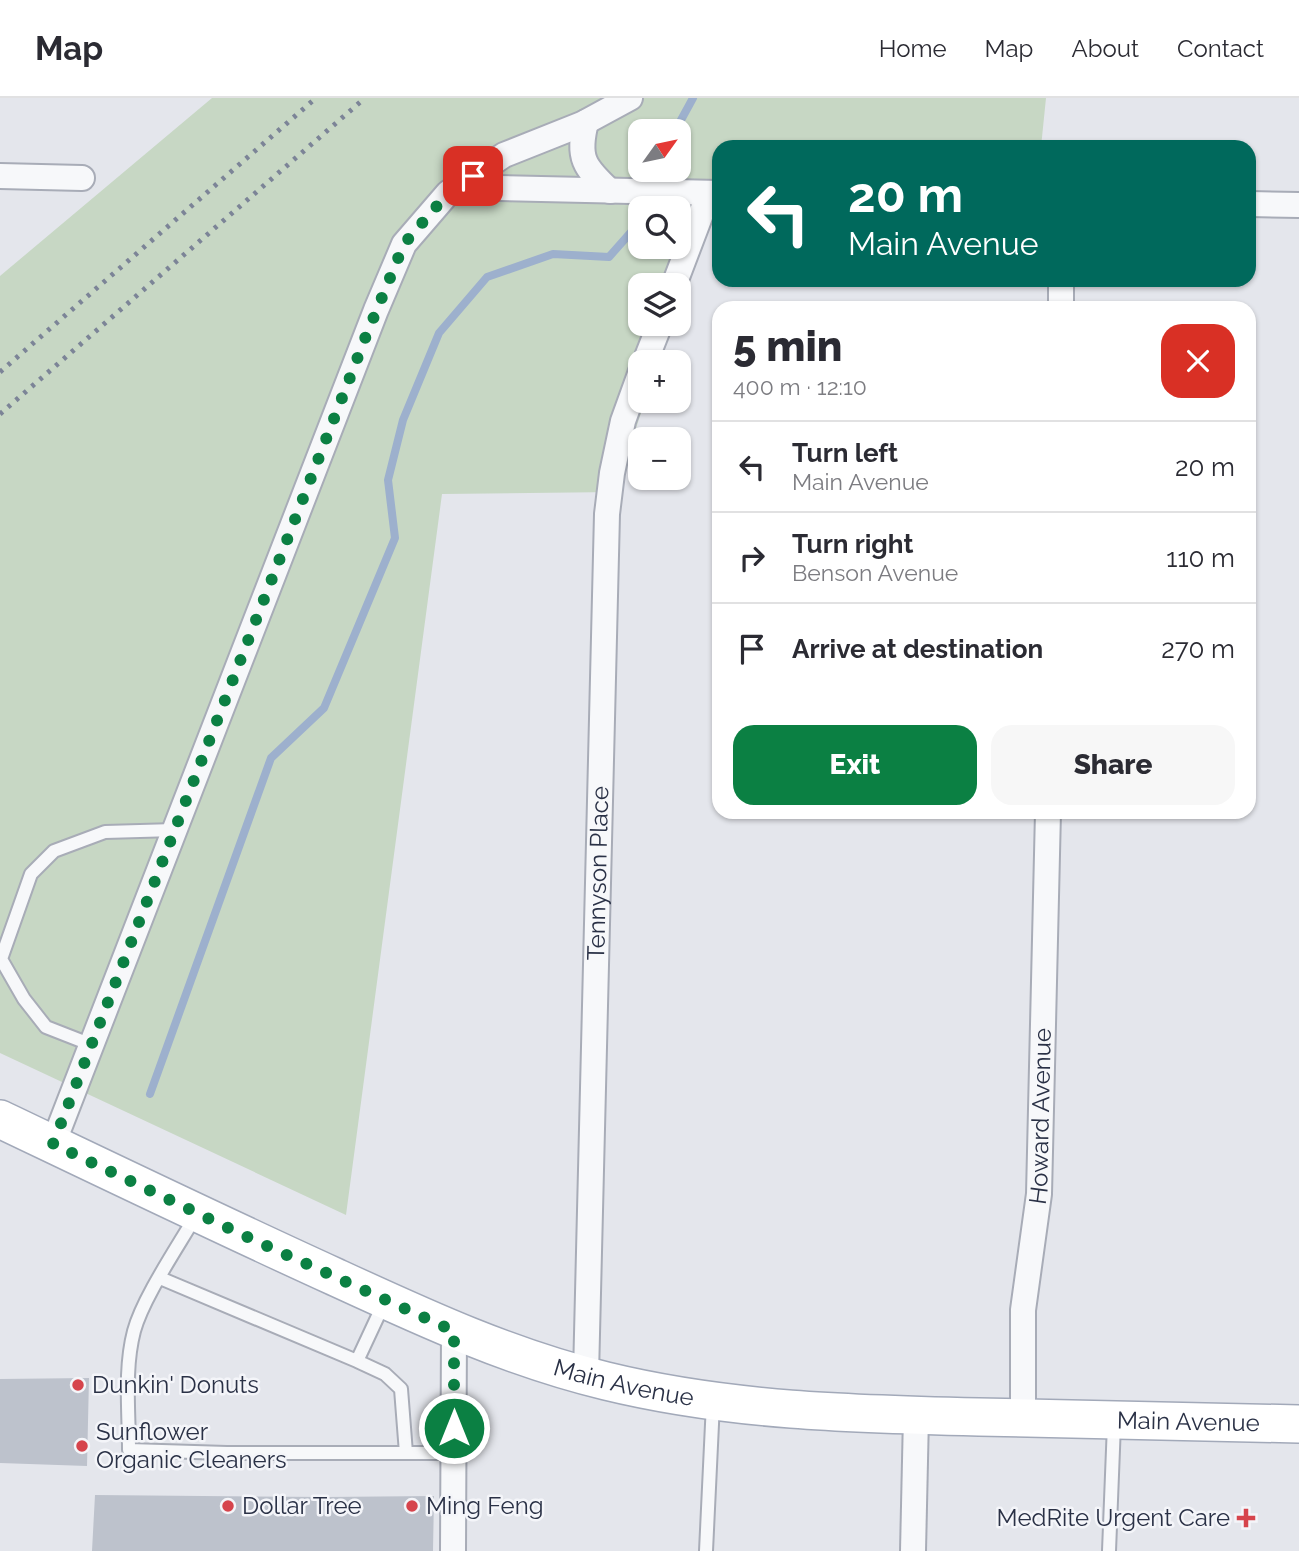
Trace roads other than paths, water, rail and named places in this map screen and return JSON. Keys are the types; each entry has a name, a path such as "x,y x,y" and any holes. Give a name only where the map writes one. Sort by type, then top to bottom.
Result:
{"main road":[{"name":"Main Avenue","path":"0,1119 454,1331 496,1348 586,1375 713,1402 781,1410 916,1416 1299,1424"}],"street":[{"path":"53,1144 376,310 404,244 429,213 457,187 504,155 586,122 630,98"},
{"path":"586,122 581,141 586,169 610,191"},
{"path":"0,176 82,178"},
{"path":"457,187 712,193"},
{"path":"679,273 712,198"},
{"path":"1256,204 1299,205"},
{"name":"Tennyson Place","path":"586,1375 607,514 611,474 628,407"},
{"name":"Howard Avenue","path":"1023,1418 1023,1310 1039,1195 1048,819"},
{"path":"453,1551 454,1331"},
{"path":"912,1551 916,1416"}],"lane":[{"path":"92,1045 47,1027 24,999 1,959 32,874 54,850 105,832 175,830"},
{"path":"197,1213 134,1330 130,1359 128,1450 454,1453"},
{"path":"160,1278 385,1374 401,1389 406,1453"},
{"path":"357,1361 386,1300"},
{"path":"706,1551 713,1402"},
{"path":"1109,1551 1114,1420"}],"waterway":[{"path":"682,119 693,98"},
{"path":"150,1094 271,758 324,708 395,538 388,480 403,420 439,333 487,277 553,254 609,257 628,236"}],"railway":[{"path":"0,372 316,98"},
{"path":"0,414 365,98"}],"place":[{"name":"Dunkin' Donuts","path":"78,1385"},
{"name":"Sunflower Organic Cleaners","path":"82,1446"},
{"name":"Dollar Tree","path":"228,1506"},
{"name":"Ming Feng","path":"412,1506"},
{"name":"MedRite Urgent Care","path":"1246,1518"}]}
